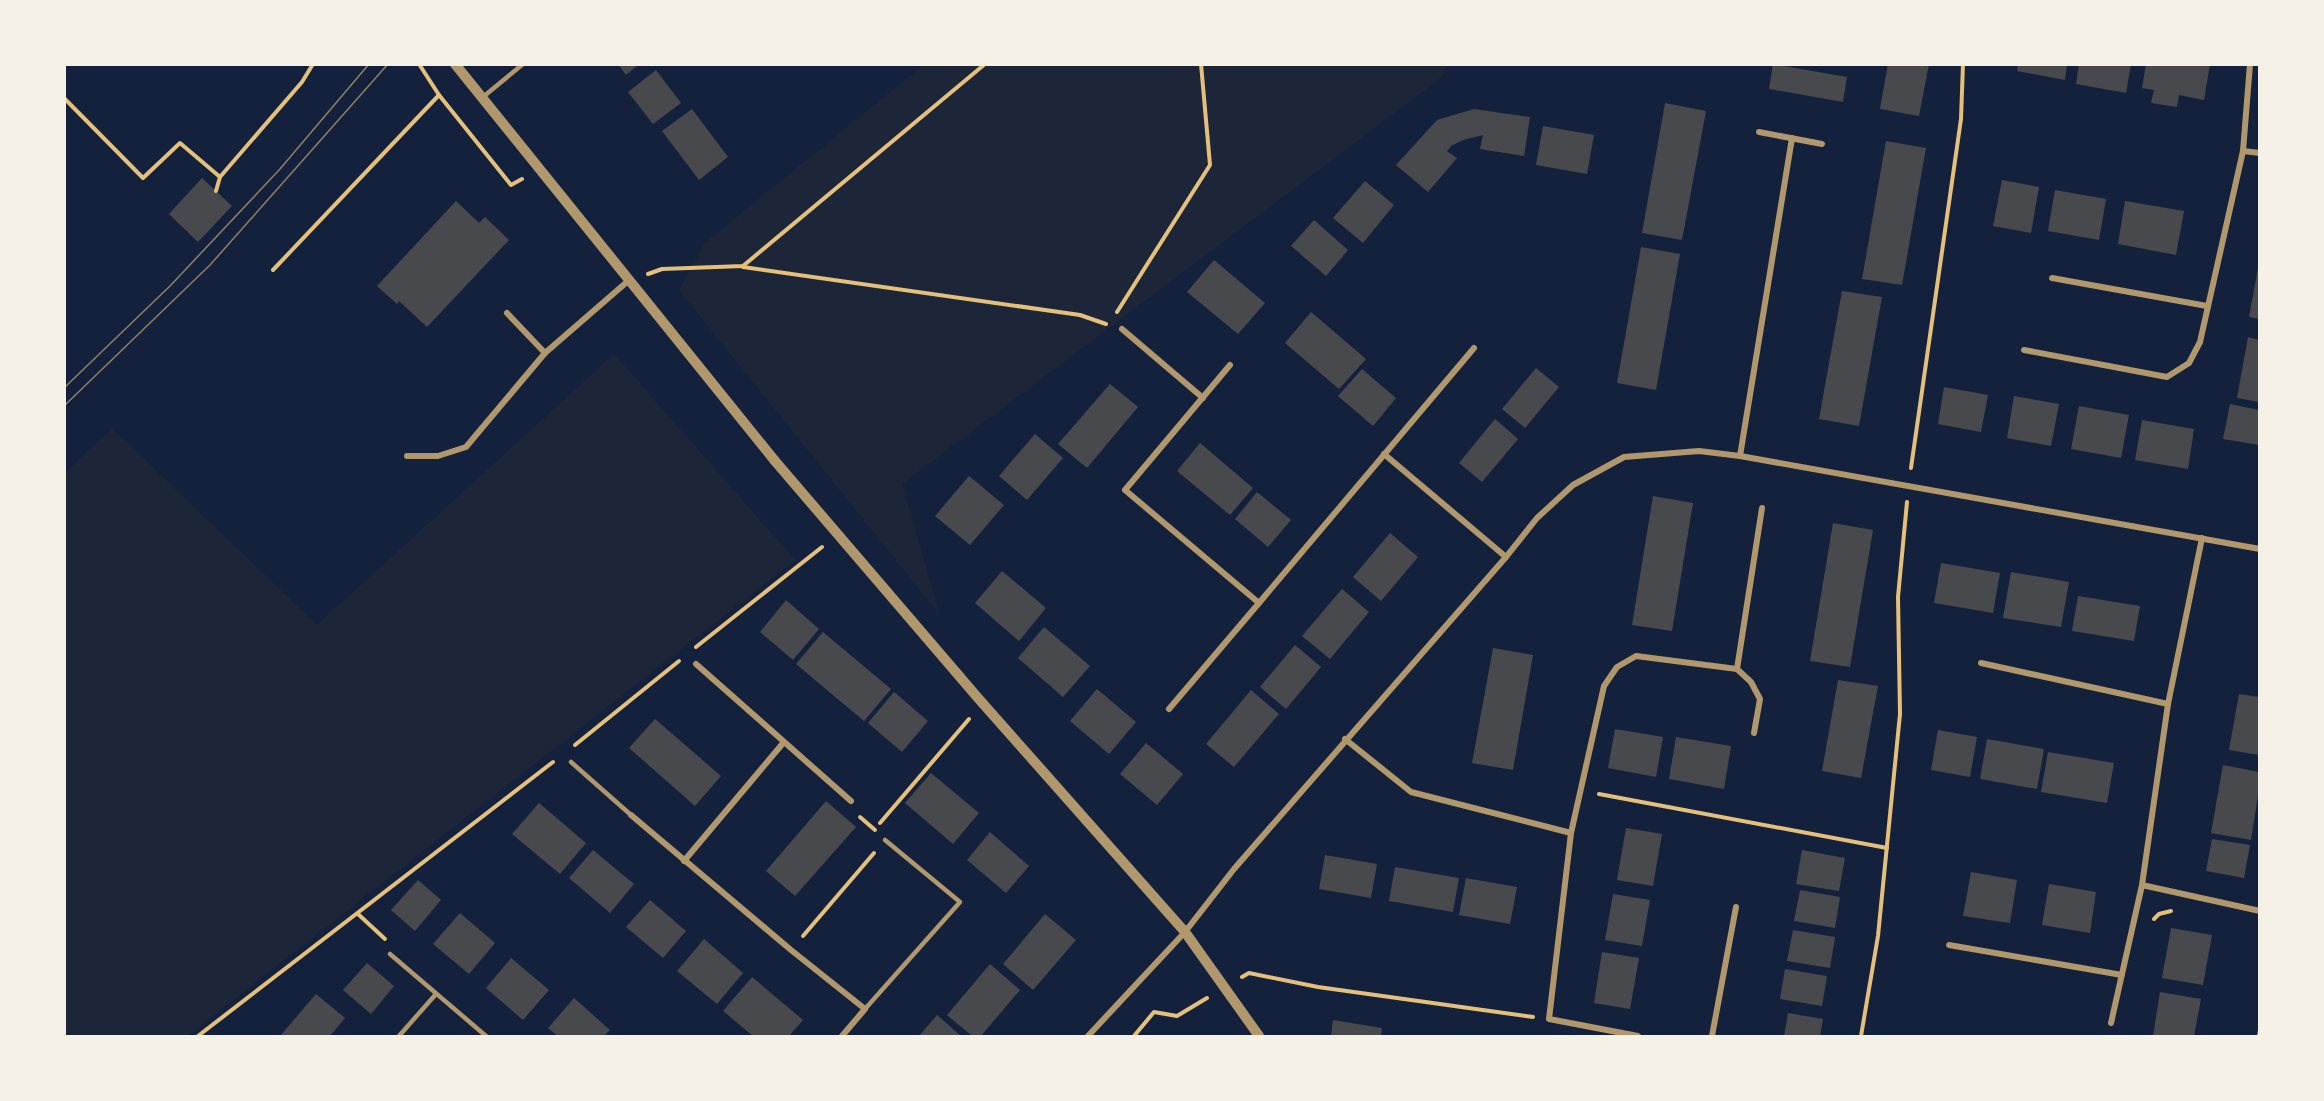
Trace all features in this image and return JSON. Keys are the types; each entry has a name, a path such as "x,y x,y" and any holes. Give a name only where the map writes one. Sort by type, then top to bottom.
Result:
{"street":[{"path":"455,64 775,461 978,698 1185,932 1223,988 1260,1036"},
{"path":"2024,350 2167,377 2189,363 2200,342 2243,151 2250,64"},
{"path":"1758,132 1822,144"},
{"path":"1740,456 1792,138"},
{"path":"2243,151 2259,153"},
{"path":"2052,278 2207,306"},
{"path":"407,456 438,456 466,447 545,353 628,281"},
{"path":"507,313 545,353"},
{"path":"1122,329 1203,398"},
{"path":"1169,709 1474,348"},
{"path":"1230,365 1125,490 1259,603"},
{"path":"1088,1036 1185,932 1234,869 1506,557 1537,518 1573,484 1624,457 1699,451 1740,456 2259,549"},
{"path":"1384,454 1506,557"},
{"path":"1737,669 1762,508"},
{"path":"2111,1023 2142,885 2168,704 2202,538"},
{"path":"1638,1036 1549,1019 1571,833 1604,686 1617,667 1636,656 1737,669 1750,682 1760,699 1754,733"},
{"path":"1981,663 2168,704"},
{"path":"696,664 851,801"},
{"path":"1345,739 1412,792 1571,833"},
{"path":"684,861 784,742"},
{"path":"631,815 865,1010 843,1036"},
{"path":"2142,885 2259,911"},
{"path":"1712,1036 1736,907"},
{"path":"1949,945 2122,975"}],"lane":[{"path":"481,99 523,64"},
{"path":"571,762 631,815"},
{"path":"865,1010 960,902 885,840"},
{"path":"390,954 486,1036"},
{"path":"399,1036 436,994"}],"path":[{"path":"216,191 220,177 302,82 313,64"},
{"path":"419,64 439,95 511,185 539,171"},
{"path":"743,267 985,64"},
{"path":"1109,325 1210,165 1201,64"},
{"path":"1862,1036 1878,936 1900,714 1898,597 1909,487 1961,119 1963,64"},
{"path":"273,270 439,95"},
{"path":"64,98 143,178 180,143 220,177"},
{"path":"628,281 662,269 743,267 1080,315 1122,329"},
{"path":"695,648 839,533"},
{"path":"572,747 686,655"},
{"path":"198,1036 554,762"},
{"path":"1581,791 1887,848"},
{"path":"2152,921 2159,914 2171,911 2181,913"},
{"path":"358,914 385,937 390,954"},
{"path":"1134,1036 1154,1012 1177,1016 1249,973 1318,987 1549,1019"},
{"path":"2259,1030 2259,1036"}],"shaded area":[{"path":"923,65 1447,65 1442,77 902,484 940,615 679,290 705,243"},
{"path":"614,354 795,560 187,1036 65,1036 65,473 112,428 317,625"}],"building":[{"path":"618,64 639,64 626,75"},
{"path":"1773,64 1847,77 1843,102 1769,89"},
{"path":"1888,64 1929,64 1919,116 1880,109"},
{"path":"2018,64 2067,64 2065,80 2017,71"},
{"path":"2079,64 2131,64 2126,93 2076,84"},
{"path":"2146,64 2210,64 2204,100 2179,95 2177,107 2151,103 2154,90 2142,88"},
{"path":"656,70 681,103 653,124 628,92"},
{"path":"1665,103 1706,111 1682,240 1642,233"},
{"path":"692,109 728,157 699,180 662,131"},
{"path":"1474,109 1530,117 1524,156 1480,149 1483,135 1463,140 1451,146 1447,151 1457,158 1428,192 1396,165 1437,120"},
{"path":"1543,126 1594,135 1587,174 1536,165"},
{"path":"1886,141 1926,148 1902,285 1862,279"},
{"path":"202,178 232,206 198,242 169,214"},
{"path":"2002,180 2039,187 2031,233 1993,226"},
{"path":"1365,181 1394,205 1363,243 1333,218"},
{"path":"2055,190 2106,199 2099,240 2048,231"},
{"path":"456,201 479,223 485,217 509,240 427,327 399,301 397,304 377,286"},
{"path":"2125,201 2184,211 2176,255 2118,244"},
{"path":"1314,220 1348,250 1326,276 1291,246"},
{"path":"1641,247 1680,254 1656,390 1617,383"},
{"path":"1214,260 1265,303 1238,334 1187,292"},
{"path":"2259,268 2259,319 2249,317"},
{"path":"1842,291 1882,297 1859,426 1819,419"},
{"path":"1311,312 1366,359 1339,389 1285,343"},
{"path":"2248,337 2259,340 2259,402 2237,398"},
{"path":"1536,368 1559,387 1525,428 1502,409"},
{"path":"1362,369 1396,398 1373,426 1338,396"},
{"path":"1110,384 1138,407 1087,468 1058,444"},
{"path":"1944,387 1988,395 1981,432 1938,424"},
{"path":"2014,396 2059,404 2051,446 2007,438"},
{"path":"2230,404 2259,410 2259,445 2223,439"},
{"path":"2079,406 2129,415 2121,458 2071,449"},
{"path":"1495,419 1518,439 1482,482 1459,463"},
{"path":"2142,420 2194,429 2188,469 2135,460"},
{"path":"1035,434 1063,458 1027,500 999,476"},
{"path":"1200,443 1253,488 1230,515 1177,471"},
{"path":"969,476 1004,505 970,545 935,516"},
{"path":"1257,492 1291,520 1268,547 1235,519"},
{"path":"1653,496 1693,503 1672,631 1632,625"},
{"path":"1833,523 1873,530 1850,667 1810,661"},
{"path":"1390,533 1418,557 1381,601 1353,577"},
{"path":"1941,563 2000,573 1993,613 1934,603"},
{"path":"1002,571 1046,608 1019,641 975,603"},
{"path":"2011,572 2069,582 2061,627 2003,618"},
{"path":"1342,589 1369,612 1330,659 1302,636"},
{"path":"2078,596 2140,606 2134,641 2072,631"},
{"path":"786,600 819,629 793,660 760,632"},
{"path":"1044,627 1090,666 1063,697 1018,658"},
{"path":"823,632 891,689 864,721 796,664"},
{"path":"1295,645 1321,667 1286,709 1260,687"},
{"path":"1493,648 1533,655 1513,770 1472,763"},
{"path":"1838,680 1878,686 1861,778 1822,771"},
{"path":"1097,689 1136,722 1109,754 1070,721"},
{"path":"1251,690 1279,714 1234,767 1206,744"},
{"path":"894,692 928,721 902,752 868,723"},
{"path":"2239,694 2259,697 2259,755 2229,750"},
{"path":"655,719 721,776 695,806 629,748"},
{"path":"1615,729 1663,737 1656,777 1608,768"},
{"path":"1938,730 1977,737 1970,777 1931,770"},
{"path":"1676,737 1731,746 1724,789 1669,779"},
{"path":"1987,739 2044,749 2037,789 1980,779"},
{"path":"1146,743 1183,774 1157,805 1120,774"},
{"path":"2048,752 2114,763 2107,803 2041,792"},
{"path":"2223,765 2259,772 2259,789 2251,840 2211,833"},
{"path":"931,773 979,813 953,844 905,803"},
{"path":"826,801 856,827 795,896 766,871"},
{"path":"539,803 586,843 560,874 512,834"},
{"path":"1626,828 1662,834 1653,886 1617,880"},
{"path":"990,832 1029,866 1006,893 967,860"},
{"path":"2212,839 2250,845 2244,878 2206,871"},
{"path":"593,850 634,884 610,913 569,878"},
{"path":"1802,850 1845,858 1839,891 1796,884"},
{"path":"1325,855 1377,864 1371,898 1319,889"},
{"path":"1395,867 1459,878 1453,912 1389,901"},
{"path":"1971,872 2017,880 2010,923 1963,916"},
{"path":"1466,878 1517,887 1510,924 1459,915"},
{"path":"418,880 441,900 415,931 391,910"},
{"path":"2049,884 2096,892 2090,933 2042,925"},
{"path":"1800,890 1840,897 1835,928 1794,921"},
{"path":"1613,894 1650,900 1642,946 1605,940"},
{"path":"650,900 686,931 663,958 626,927"},
{"path":"460,913 495,943 469,974 433,944"},
{"path":"1045,914 1076,940 1033,990 1003,964"},
{"path":"2171,928 2212,935 2203,985 2162,978"},
{"path":"1793,930 1835,937 1830,968 1787,961"},
{"path":"704,939 743,973 717,1004 677,971"},
{"path":"1602,952 1639,958 1630,1009 1594,1003"},
{"path":"511,958 549,990 523,1020 486,988"},
{"path":"367,963 394,986 371,1014 343,990"},
{"path":"990,964 1020,990 981,1036 972,1036 947,1015"},
{"path":"1785,969 1827,976 1822,1006 1780,999"},
{"path":"752,977 803,1020 789,1036 753,1036 723,1011"},
{"path":"2160,992 2201,999 2194,1036 2153,1036"},
{"path":"316,994 345,1018 330,1036 280,1036"},
{"path":"574,998 610,1030 604,1036 558,1036 548,1028"},
{"path":"1788,1013 1823,1019 1820,1036 1784,1036"},
{"path":"937,1015 961,1036 919,1036"},
{"path":"1333,1020 1382,1028 1381,1036 1331,1036"}],"tram line":[{"path":"64,388 171,285 280,169 369,64"},
{"path":"64,406 210,265 388,64"}]}
